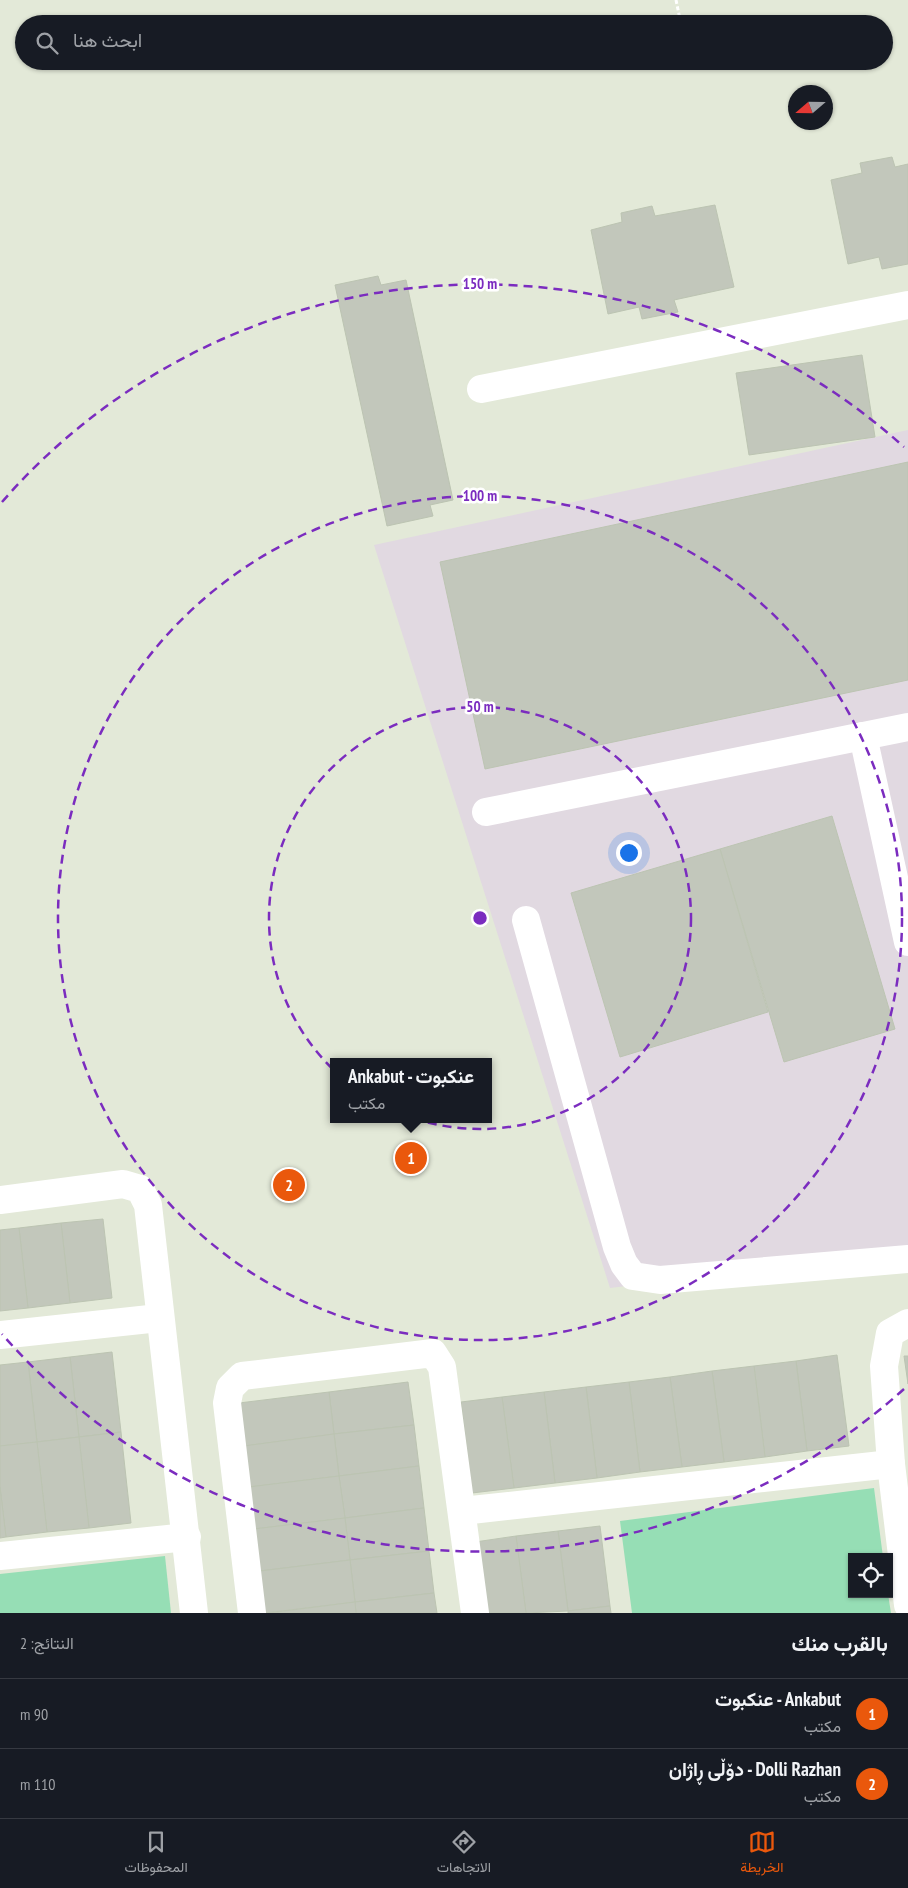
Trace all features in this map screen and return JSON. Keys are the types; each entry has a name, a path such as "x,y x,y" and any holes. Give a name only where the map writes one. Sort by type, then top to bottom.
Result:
{"street":[{"path":"481,389 908,305"},
{"path":"486,812 908,727"},
{"path":"863,736 908,942"},
{"path":"526,920 618,1247 624,1264 633,1276 660,1280 908,1259"},
{"path":"0,1200 123,1184 140,1189 148,1205 187,1537 194,1613"},
{"path":"0,1335 160,1318"},
{"path":"908,1323 890,1332 884,1366 891,1464 908,1605"},
{"path":"252,1613 227,1403 230,1388 242,1376 433,1352 442,1367 475,1613"},
{"path":"462,1510 891,1464"},
{"path":"0,1556 187,1537"}],"path":[{"path":"676,0 679,15"}],"shaded area":[{"path":"908,430 908,1252 610,1288 374,545"}],"green space":[{"path":"874,1488 882,1553 848,1553 848,1598 889,1598 891,1613 632,1613 620,1521"},
{"path":"165,1556 171,1613 0,1613 0,1574"}],"building":[{"path":"892,157 895,167 908,164 908,264 882,269 879,257 848,264 831,180 862,173 860,163"},
{"path":"715,205 734,287 674,300 678,312 642,319 639,307 608,314 591,230 622,222 621,213 652,206 655,216"},
{"path":"378,276 381,285 406,280 453,500 430,505 433,516 387,526 335,285"},
{"path":"862,355 875,437 749,455 736,373"},
{"path":"908,462 908,680 485,769 440,562"},
{"path":"832,816 895,1029 784,1062 720,849"},
{"path":"720,849 768,1012 620,1057 571,893"},
{"path":"103,1219 112,1298 70,1303 61,1223"},
{"path":"61,1223 70,1303 28,1308 19,1228"},
{"path":"19,1228 28,1308 0,1311 0,1230"},
{"path":"112,1352 121,1432 79,1437 70,1357"},
{"path":"837,1355 849,1446 807,1451 796,1361"},
{"path":"904,1356 908,1356 908,1384"},
{"path":"70,1357 79,1437 37,1442 28,1362"},
{"path":"796,1361 807,1451 765,1457 754,1366"},
{"path":"28,1362 37,1442 0,1446 0,1365"},
{"path":"754,1366 765,1457 724,1462 712,1371"},
{"path":"712,1371 724,1462 682,1467 670,1377"},
{"path":"670,1377 682,1467 640,1472 629,1382"},
{"path":"408,1382 414,1425 334,1434 329,1392"},
{"path":"629,1382 640,1472 597,1478 586,1387"},
{"path":"586,1387 597,1478 555,1483 544,1392"},
{"path":"329,1392 334,1434 244,1446 239,1403"},
{"path":"544,1392 555,1483 514,1488 502,1397"},
{"path":"502,1397 514,1488 472,1493 461,1402"},
{"path":"414,1425 419,1466 339,1476 334,1434"},
{"path":"121,1432 131,1523 89,1528 79,1437"},
{"path":"334,1434 339,1476 249,1487 244,1446"},
{"path":"79,1437 89,1528 47,1532 37,1442"},
{"path":"37,1442 47,1532 6,1537 0,1487 0,1446"},
{"path":"419,1466 424,1508 345,1518 339,1476"},
{"path":"339,1476 345,1518 254,1529 249,1487"},
{"path":"0,1487 6,1537 0,1538"},
{"path":"424,1508 429,1551 350,1560 345,1518"},
{"path":"345,1518 350,1560 260,1571 254,1529"},
{"path":"600,1526 610,1606 568,1611 558,1531"},
{"path":"558,1531 568,1611 526,1613 516,1536"},
{"path":"516,1536 526,1613 484,1613 475,1542"},
{"path":"429,1551 434,1593 355,1602 350,1560"},
{"path":"350,1560 355,1602 265,1613 260,1571"},
{"path":"434,1593 437,1613 356,1613 355,1602"},
{"path":"355,1602 356,1613 269,1613"},
{"path":"610,1606 611,1613 568,1613 568,1611"}],"place":[{"name":"Ankabut - عنکبوت","path":"411,1158"},
{"name":"Dolli Razhan - دۆڵی ڕاژان","path":"289,1185"}]}
